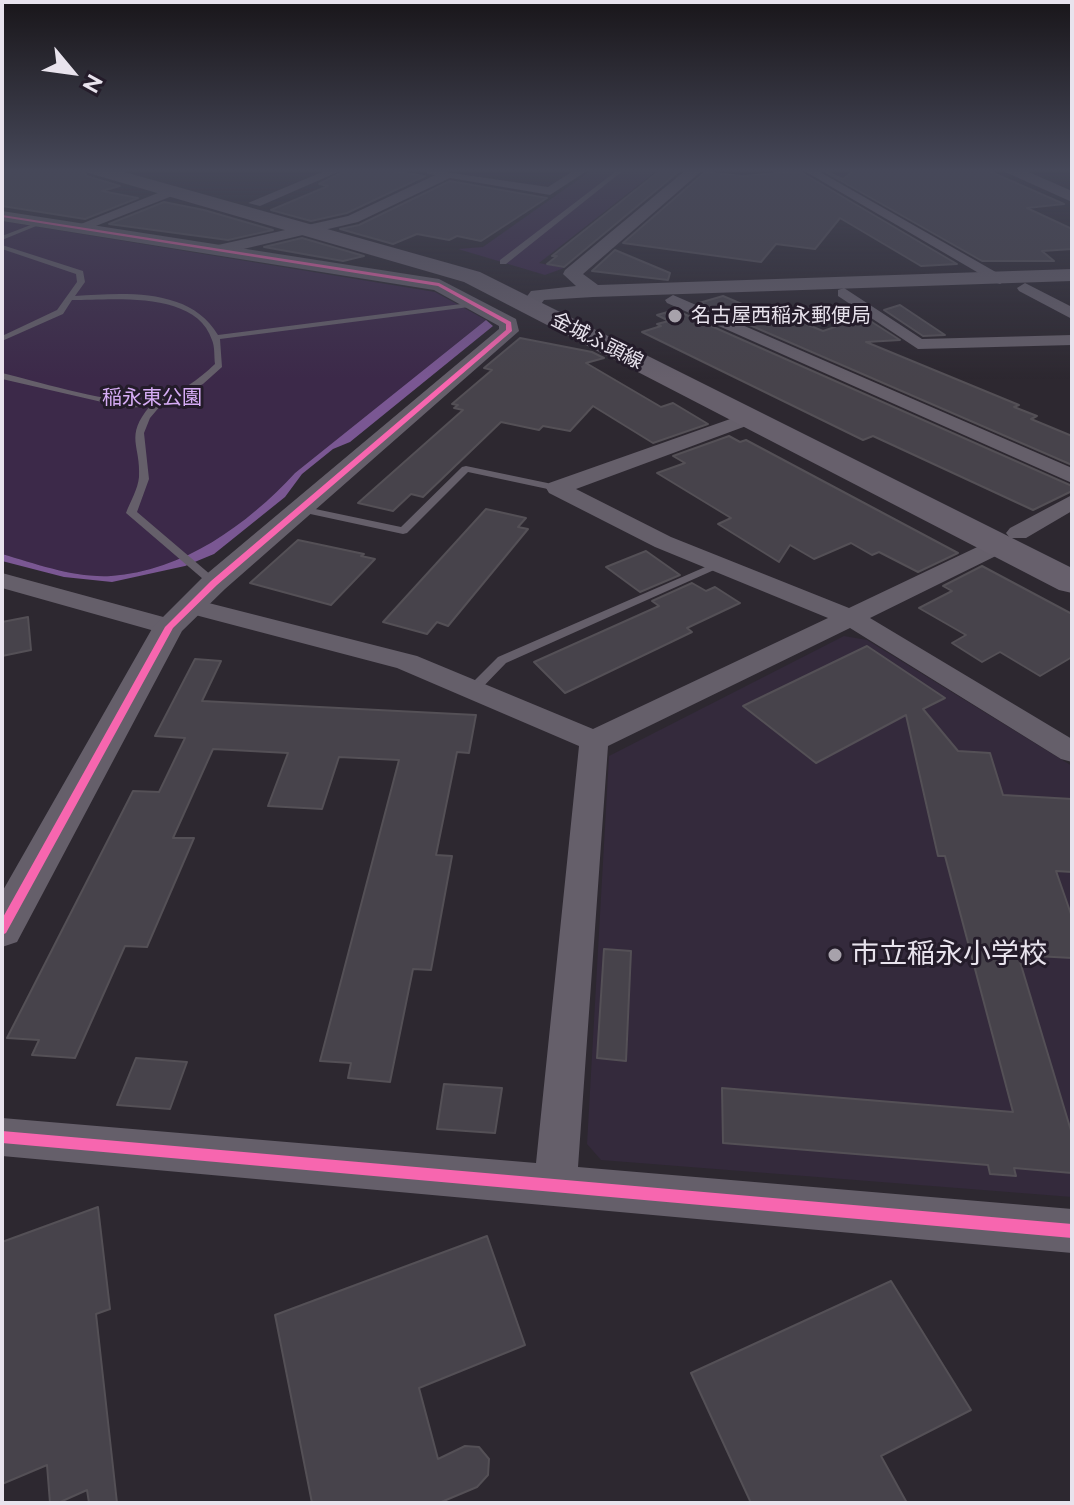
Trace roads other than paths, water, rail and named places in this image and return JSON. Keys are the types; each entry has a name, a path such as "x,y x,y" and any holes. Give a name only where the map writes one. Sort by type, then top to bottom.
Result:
{"main road":[{"name":"金城ふ頭線","path":"342,239 459,272 541,302 1009,539 1072,582"},
{"name":"金城ふ頭線","path":"387,239 494,270 541,302 750,418 1009,539 1072,560"}],"street":[{"path":"2,930 204,574 301,509 509,331 509,323 503,317 439,285 149,239"},
{"path":"218,250 271,239"},
{"path":"593,291 572,274 613,239"},
{"path":"930,239 1000,279"},
{"path":"541,302 593,291 1072,275"},
{"path":"541,302 1072,286"},
{"path":"1025,288 1072,314"},
{"path":"844,293 918,344 1072,340"},
{"path":"673,300 1072,476"},
{"path":"557,488 750,418"},
{"path":"557,488 663,542 852,618 1072,752"},
{"path":"2,580 407,662 594,741 852,618 1009,539 1072,502"},
{"path":"555,1183 594,741"},
{"path":"2,1137 555,1183 1072,1231"}],"lane":[{"path":"503,262 532,239"},
{"path":"2,247 80,273 81,282 73,298 60,312 2,339"},
{"path":"2,376 128,405 158,403 200,382 219,365 219,337 207,319 189,308 142,298 73,298"},
{"path":"219,337 477,304"},
{"path":"158,403 146,417 139,433 144,479 131,513 204,574"},
{"path":"301,509 403,531 466,469 557,488"},
{"path":"472,690 502,660 719,564"}],"place":[{"name":"名古屋西稲永郵便局","path":"675,316"},
{"name":"市立稲永小学校","path":"835,955"}],"park label":[{"name":"稲永東公園","path":"152,398"}]}
